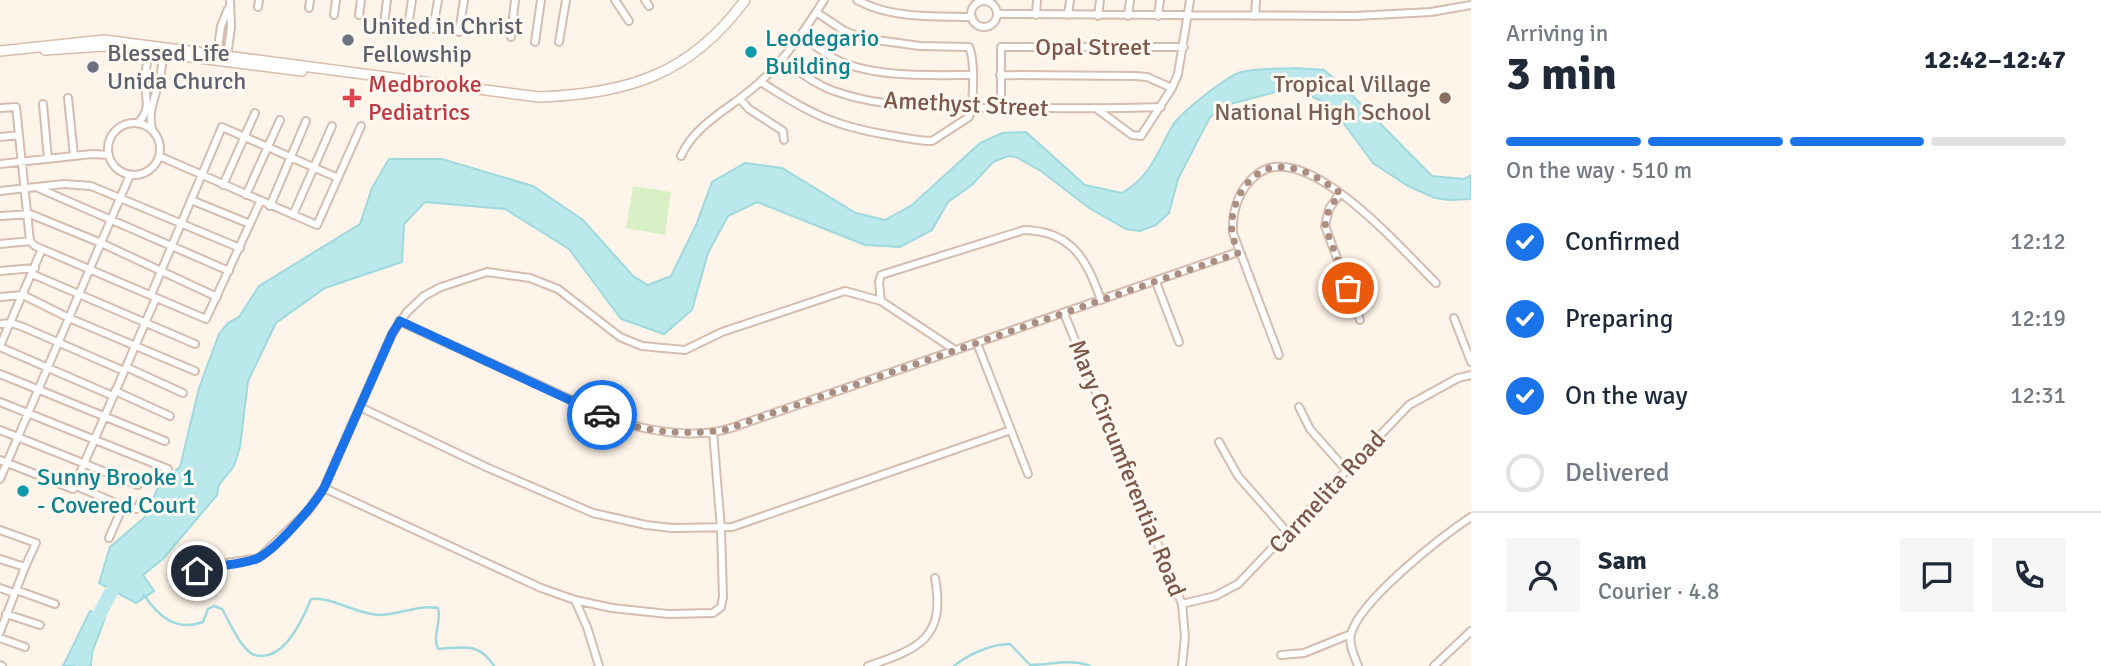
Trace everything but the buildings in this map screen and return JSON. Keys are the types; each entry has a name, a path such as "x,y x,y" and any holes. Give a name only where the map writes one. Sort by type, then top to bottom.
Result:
{"main road":[{"path":"5,52 103,46 150,49 539,97 596,93 645,81 683,61 717,35 746,0"}],"street":[{"path":"309,8 310,0"},
{"path":"334,15 336,0"},
{"path":"359,15 361,0"},
{"path":"384,24 387,0"},
{"path":"408,26 412,0"},
{"path":"433,29 438,0"},
{"path":"459,32 464,0"},
{"path":"511,37 515,0"},
{"path":"535,41 541,0"},
{"path":"559,42 566,0"},
{"path":"615,0 629,21"},
{"path":"681,156 694,134 761,82 782,60 824,0"},
{"path":"857,0 883,10 905,14 972,17"},
{"path":"999,0 996,11 994,22 984,27 976,24 972,17 973,8 979,3 988,2 996,11 1098,16 1381,15 1431,12 1471,5"},
{"path":"1036,15 1037,0"},
{"path":"1068,15 1070,0"},
{"path":"1098,16 1100,0"},
{"path":"1128,16 1130,0"},
{"path":"1158,16 1160,0"},
{"path":"1097,109 1141,136 1161,107 1178,74 1190,0"},
{"path":"1255,16 1256,0"},
{"path":"222,58 231,27 229,4"},
{"path":"761,82 807,111 840,125 925,141 939,138 969,117 972,75 969,47 920,46 862,38 843,30 816,12"},
{"path":"801,36 828,54 857,67 905,74 972,75"},
{"name":"Opal Street","path":"1000,75 1001,47 1184,47"},
{"path":"138,123 145,116 148,96 145,84 150,49"},
{"path":"153,131 138,123 130,123 115,131 108,146 114,166 130,175 137,175 151,169 159,156 159,143 150,118 163,50"},
{"name":"Amethyst Street","path":"782,60 828,89 915,106 1097,109 1161,107"},
{"path":"1001,108 1000,75 1136,76 1147,77 1172,88"},
{"path":"68,98 74,156"},
{"path":"740,99 749,109 783,131 784,140"},
{"path":"43,104 48,159"},
{"path":"0,108 16,107 30,241"},
{"path":"223,185 255,113"},
{"path":"246,195 279,120"},
{"path":"270,205 306,121"},
{"path":"293,215 332,126"},
{"path":"159,156 317,225 360,126"},
{"path":"3,461 71,489 76,485 135,346 162,272 222,127 338,178"},
{"path":"0,136 19,135"},
{"path":"0,164 109,155"},
{"path":"1279,355 1238,253 1233,233 1237,202 1244,187 1260,171 1280,166 1308,172 1340,193 1436,283"},
{"path":"0,479 3,461 18,437 130,175"},
{"path":"0,191 78,184 91,186 240,248"},
{"path":"37,187 229,271"},
{"path":"1340,193 1329,209 1325,226 1360,320"},
{"path":"191,200 250,224"},
{"path":"0,244 30,241 203,319 208,318 260,202"},
{"path":"0,216 27,213 101,243 217,297"},
{"path":"881,300 881,275 1024,230 1046,233 1074,249 1089,267 1101,300"},
{"path":"43,249 0,347 170,416"},
{"path":"400,321 620,422 680,433 713,432 1238,253"},
{"path":"0,271 33,271 195,344"},
{"path":"197,571 259,558 300,519 324,488 400,321 418,301 433,291 487,272 520,276 545,284 569,296 620,337 642,346 671,350 693,348 722,332 841,291 881,300 955,350"},
{"path":"1156,282 1179,342"},
{"path":"0,297 23,295 69,318 195,371"},
{"name":"Mary Circumferential Road","path":"1064,313 1182,604 1185,637 1182,666"},
{"path":"1454,318 1471,362"},
{"path":"0,324 11,323 183,393"},
{"path":"977,343 1028,474"},
{"path":"0,374 165,442"},
{"name":"Carmelita Road","path":"1182,604 1215,596 1238,584 1409,405 1458,378 1471,375"},
{"path":"0,402 168,469"},
{"path":"360,407 486,467 593,513 646,525 721,529 761,519 1011,430"},
{"path":"1299,407 1310,429 1347,471"},
{"path":"0,430 138,485"},
{"path":"324,488 541,588 575,600 612,608 660,613 713,613 721,607 723,597 721,529 713,432"},
{"path":"1219,442 1238,476 1288,533"},
{"path":"76,485 123,506 137,509 140,503"},
{"path":"108,538 123,506"},
{"path":"1358,666 1350,643 1351,634 1367,608 1391,583 1471,517"},
{"path":"0,530 36,543 4,616 0,632"},
{"path":"0,559 25,567"},
{"path":"868,666 907,652 924,639 938,614 939,600 935,578"},
{"path":"0,588 55,604"},
{"path":"575,600 587,627 598,666"},
{"path":"4,616 40,625"},
{"path":"1434,666 1471,631"},
{"path":"1281,655 1304,653 1351,634"},
{"path":"0,638 25,648"}],"green space":[{"path":"633,186 671,192 665,235 626,228"}],"water":[{"path":"1295,68 1324,70 1432,176 1464,179 1471,175 1471,199 1435,198 1408,186 1373,163 1330,105 1304,93 1287,89 1230,104 1210,117 1178,179 1169,213 1156,225 1140,231 1126,229 1089,208 1041,171 1016,157 1008,156 993,162 972,185 948,202 932,230 900,247 865,245 757,202 728,216 708,253 692,310 664,334 621,319 569,249 505,209 425,202 404,224 402,262 325,288 276,323 248,381 240,447 234,466 219,485 217,495 163,559 143,575 154,591 136,603 99,583 110,547 145,517 160,483 180,467 199,388 219,334 228,323 239,317 259,286 360,224 372,188 389,159 442,159 533,186 583,220 633,276 648,285 671,276 696,225 712,182 745,163 782,168 856,213 885,220 912,205 980,143 1002,133 1026,132 1085,185 1122,193 1147,171 1177,119 1215,87 1241,72"},
{"path":"90,611 105,618 92,653 91,666 63,666"}],"waterway":[{"path":"82,666 88,636 120,575"},
{"path":"144,595 162,615 184,625 203,622 208,609 214,606 222,609 243,645 252,654 263,656 273,653 290,638 311,599 379,615 424,607 438,608 438,649 476,649 494,666"},
{"path":"954,666 980,650 1010,644 1030,665 1068,662 1090,666"}],"way so far":[{"path":"602,415 654,430 699,433 724,430 1238,253 1232,222 1239,195 1260,171 1280,166 1308,172 1340,193 1329,209 1325,226 1348,288"}],"place":[{"name":"United in Christ Fellowship","path":"348,40"},
{"name":"Leodegario Building","path":"751,52"},
{"name":"Blessed Life Unida Church","path":"93,67"},
{"name":"Medbrooke Pediatrics","path":"352,98"},
{"name":"Tropical Village National High School","path":"1445,98"},
{"name":"Sunny Brooke 1 - Covered Court","path":"23,491"}],"route":[{"path":"197,571 220,564 259,558 307,511 324,488 400,321 602,415"}]}
